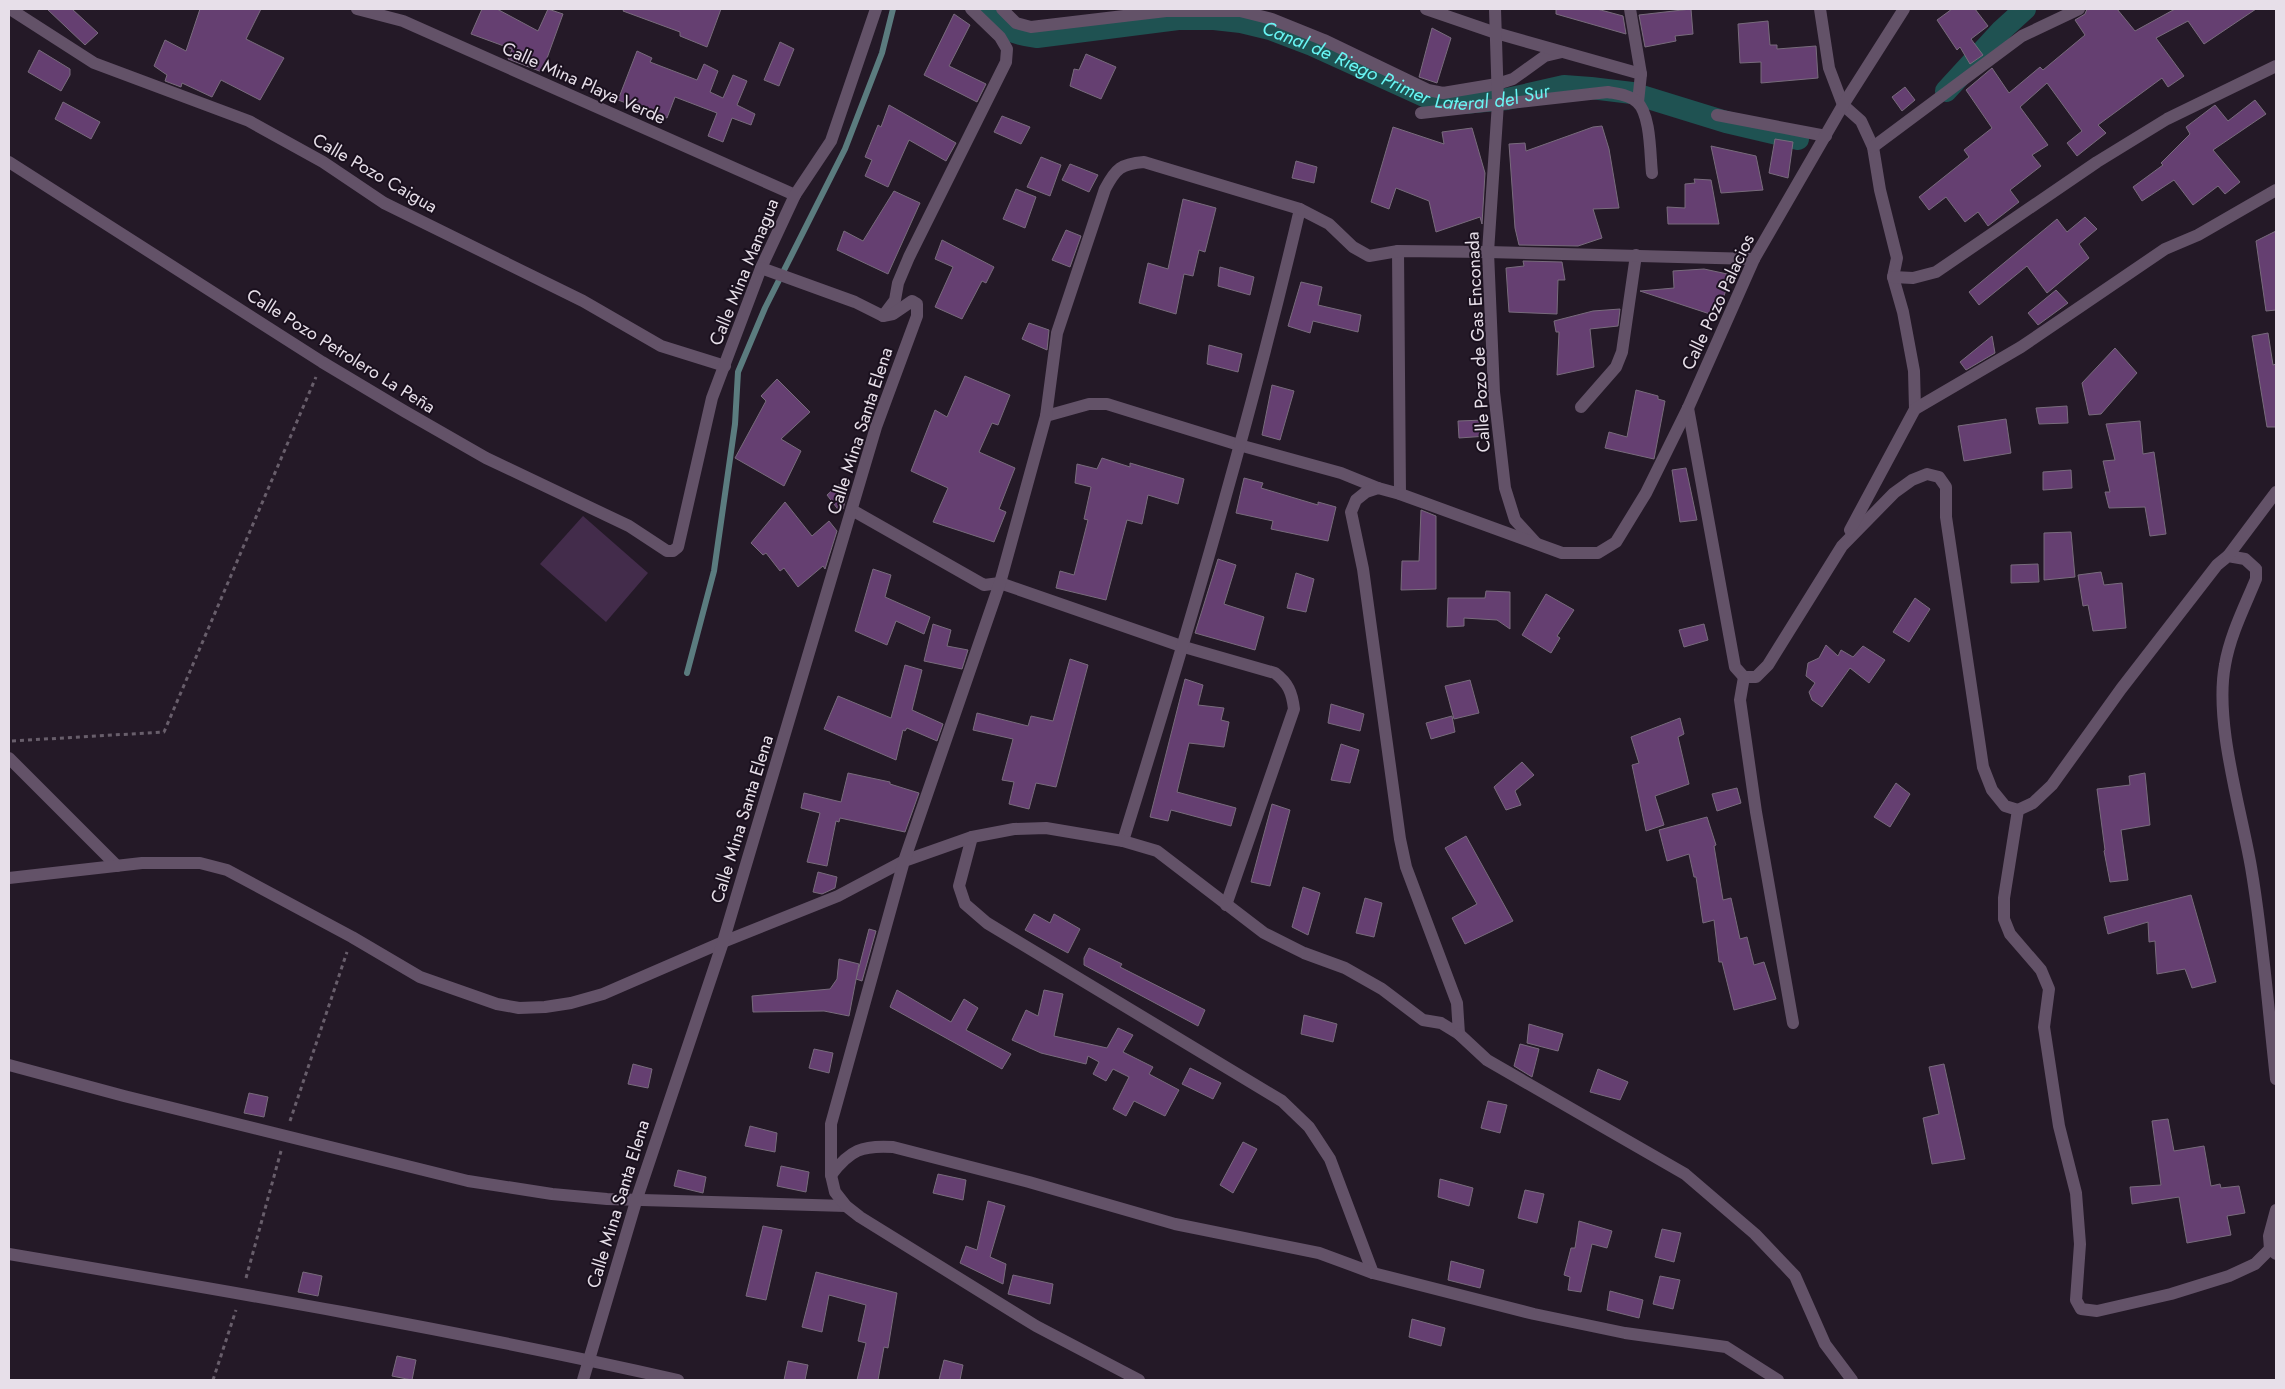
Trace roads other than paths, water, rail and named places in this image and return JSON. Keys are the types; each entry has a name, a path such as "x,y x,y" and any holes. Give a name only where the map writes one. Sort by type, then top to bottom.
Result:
{"street":[{"name":"Calle Pozo Caigua","path":"10,9 94,63 249,122 322,162 384,203 583,301 662,346 725,366"},
{"name":"Calle Mina Playa Verde","path":"357,9 403,22 795,195"},
{"name":"Calle Mina Managua","path":"667,551 673,551 678,547 712,398 761,268 795,195 831,140 876,9"},
{"path":"761,268 855,302 883,316 895,300 898,282 909,256 1006,62 1007,50 1000,37 972,9"},
{"path":"1002,9 1016,23 1031,27 1166,10 1240,11 1272,19 1324,40 1428,90 1443,93 1497,84 1513,78 1545,56 1562,52"},
{"path":"1426,9 1496,33 1641,74"},
{"name":"Calle Pozo de Gas Enconada","path":"1495,9 1498,104 1488,252 1494,392 1504,488 1515,520 1537,544"},
{"path":"1630,9 1641,74 1638,102"},
{"path":"1688,408 1734,667 1744,677 1756,677 1768,665 1842,546 1915,409 1914,371 1903,312 1893,277 1897,258 1880,190 1874,147 1861,121 1843,105 1829,68 1820,9"},
{"name":"Calle Pozo Palacios","path":"1046,416 1089,404 1107,404 1239,445 1341,473 1378,488 1400,494 1562,553 1598,553 1616,542 1646,493 1688,408 1754,259 1843,105 1904,9"},
{"path":"1874,147 2022,36 2079,9"},
{"path":"1893,277 1913,278 1936,272 2097,162 2167,119 2276,66"},
{"path":"1421,113 1608,92 1624,95 1638,102 1646,116 1652,174"},
{"path":"1717,115 1826,136"},
{"name":"Calle Pozo Petrolero La Peña","path":"9,162 322,362 486,458 629,526 667,551"},
{"path":"1140,1380 1036,1326 860,1217 846,1206 835,1192 831,1175 831,1124 904,861 1000,583 1046,416 1057,334 1105,189 1114,173 1126,163 1144,162 1300,209 1329,224 1354,247 1369,256 1398,251 1754,259"},
{"path":"1915,409 2021,347 2165,249 2198,235 2276,190"},
{"path":"1123,841 1184,647 1270,337 1300,209"},
{"path":"1398,251 1400,494"},
{"path":"1581,406 1616,367 1622,352 1636,255"},
{"name":"Calle Mina Santa Elena","path":"584,1380 636,1198 723,942 876,427 914,327 917,304 912,301 892,314 883,316"},
{"path":"1842,546 1894,493 1912,480 1927,474 1940,477 1946,487 1946,517 1982,768 1992,790 2005,806 2018,810 2033,803 2052,785 2121,689 2217,566 2228,556 2276,492"},
{"path":"1378,488 1366,492 1356,500 1351,512 1364,569 1400,839 1406,867 1457,1003 1459,1034"},
{"path":"852,510 984,585 1000,583 1184,647 1274,673 1285,681 1292,694 1294,709 1226,905"},
{"path":"2228,556 2245,558 2256,569 2256,579 2224,665 2223,695 2235,788 2251,866 2261,932 2276,1079"},
{"path":"1744,677 1740,700 1756,812 1792,1023"},
{"path":"9,758 117,866"},
{"path":"2018,810 2004,898 2004,919 2010,934 2041,970 2049,989 2044,1027 2059,1126 2076,1193 2080,1244 2076,1300 2082,1309 2097,1311 2171,1294 2229,1276 2255,1264 2273,1251 2269,1236 2276,1210"},
{"path":"9,878 117,866 200,863 227,870 352,937 420,977 497,1004 519,1008 570,1003 603,994 723,942 838,896 904,861 972,837 1014,829 1046,828 1123,841 1157,852 1264,933 1304,953 1345,968 1382,989 1423,1020 1441,1023 1459,1034 1487,1060 1685,1174 1755,1234 1795,1276 1825,1344 1852,1380"},
{"path":"972,837 959,886 965,904 987,923 1282,1101 1309,1128 1330,1159 1373,1273"},
{"path":"2268,1010 2276,992"},
{"path":"9,1065 468,1181 552,1194 608,1198 846,1206"},
{"path":"831,1175 843,1160 855,1151 871,1146 893,1147 1029,1182 1174,1224 1320,1253 1373,1273 1534,1314 1616,1331 1726,1348 1778,1380"},
{"path":"9,1254 242,1293 589,1360 678,1380"}],"waterway":[{"path":"687,673 714,571 735,424 738,372 765,308 845,149 882,53 893,9"},
{"name":"Canal de Riego Primer Lateral del Sur","path":"988,9 1009,30 1037,37 1178,19 1214,19 1241,22 1270,29 1312,45 1433,100 1464,103 1507,99 1564,86 1591,88 1632,93 1726,122 1798,139"},
{"name":"Canal de Riego Primer Lateral del Sur","path":"1946,91 2002,30 2025,9"}]}
